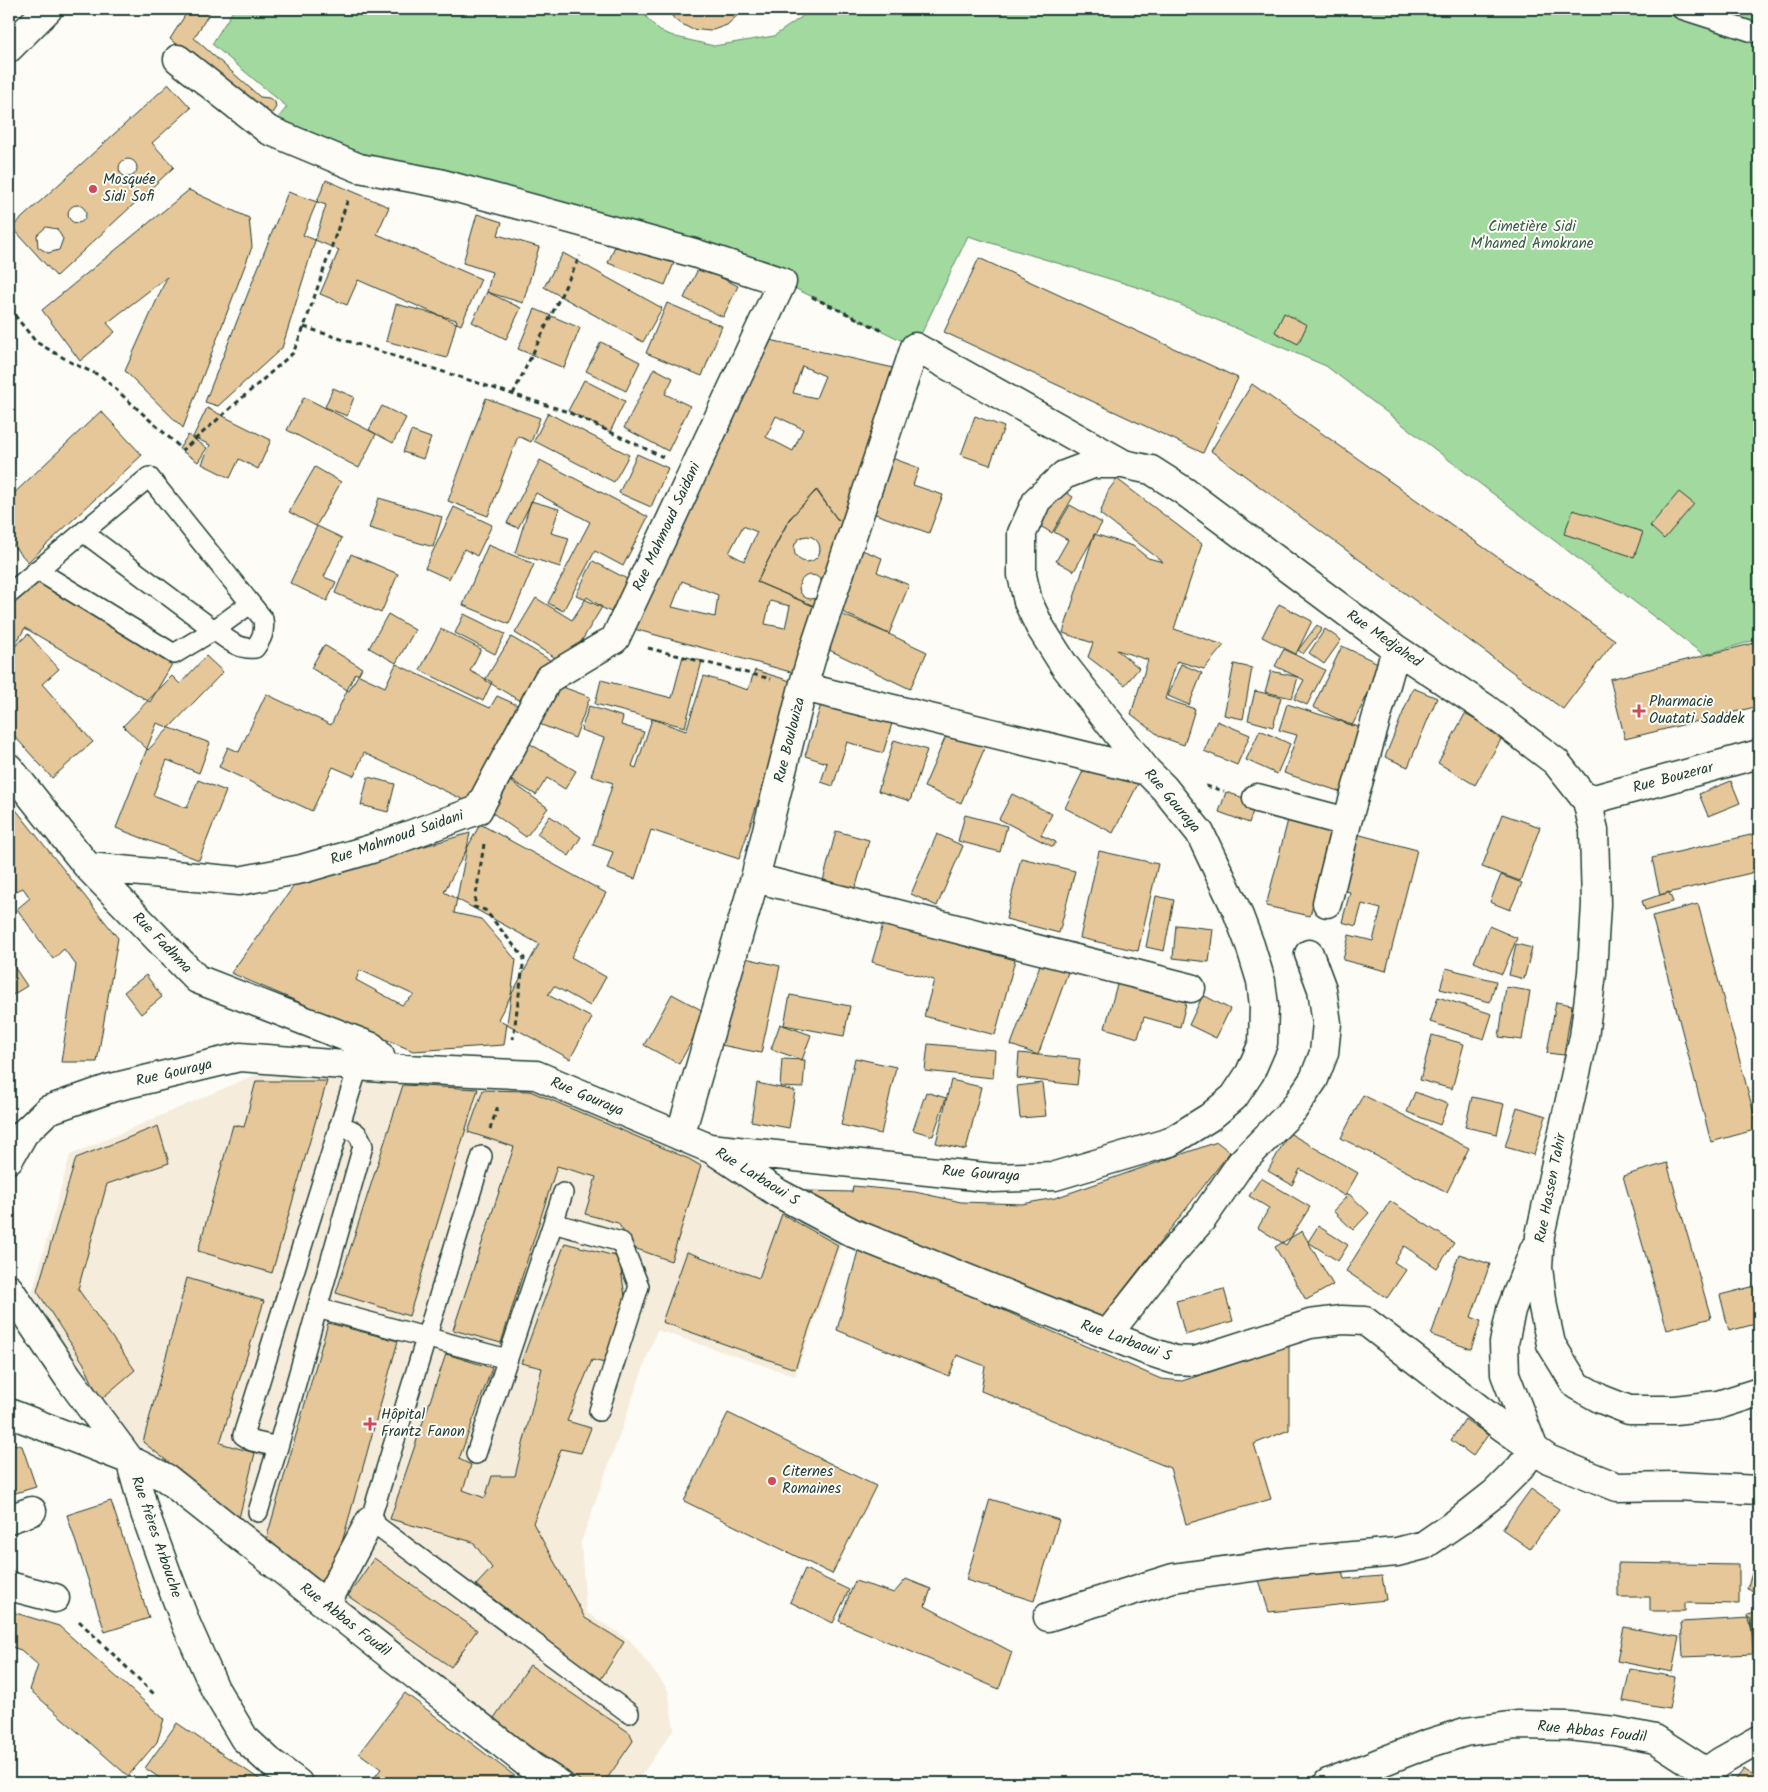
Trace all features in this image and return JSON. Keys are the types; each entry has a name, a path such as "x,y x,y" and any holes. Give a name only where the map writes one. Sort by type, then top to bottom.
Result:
{"street":[{"path":"9,48 48,9"},
{"path":"178,59 268,130 359,168 439,183 694,253 782,282"},
{"name":"Rue Mahmoud Saidani","path":"88,867 239,881 302,870 371,849 478,810 548,679 615,639 782,282"},
{"path":"915,347 1123,464"},
{"name":"Rue Boulouiza","path":"680,1136 755,878 803,687 915,347"},
{"name":"Rue Gouraya","path":"9,1159 24,1133 48,1110 111,1088 240,1057 370,1067 536,1075 709,1148 994,1178 1055,1176 1170,1142 1210,1117 1234,1097 1250,1073 1263,1043 1264,1006 1261,981 1237,911 1200,833 1164,788 1147,772 1064,665 1040,627 1028,602 1022,575 1022,533 1037,500 1064,475 1093,464 1123,464"},
{"name":"Rue Medjahed","path":"1123,464 1151,470 1184,492 1396,649 1485,708 1556,762 1587,801 1594,830 1594,854"},
{"path":"1327,903 1396,649"},
{"path":"803,687 1147,772"},
{"name":"Rue Bouzerar","path":"1587,801 1759,754"},
{"name":"Rue Fadhma","path":"9,768 88,867 197,979 372,1047 380,1056 370,1067"},
{"path":"1257,798 1348,822"},
{"name":"Rue Hassen Tahir","path":"1594,854 1596,904 1592,973 1584,1037 1540,1235 1538,1268 1543,1307 1551,1344 1576,1385 1601,1399 1629,1410 1675,1410 1718,1406 1759,1392"},
{"path":"755,878 1191,988"},
{"path":"1107,1335 1171,1254 1203,1218 1241,1163 1293,1110 1314,1079 1324,1053 1327,1023 1322,989 1309,954"},
{"name":"Rue Larbaoui S","path":"709,1148 778,1192 853,1233 1107,1335 1175,1360 1195,1361 1310,1324 1342,1320 1365,1321 1500,1426 1548,1459 1617,1487 1675,1486 1759,1490"},
{"path":"1048,1617 1173,1578 1286,1562 1397,1552 1424,1545 1462,1519 1495,1493 1520,1468 1534,1449 1505,1374 1504,1343 1511,1310 1540,1235"},
{"name":"Rue frères Arbouche","path":"9,1289 68,1377 130,1460 145,1513 186,1626 215,1689 244,1738 269,1761 298,1783"},
{"path":"42,1425 60,1427 70,1417 74,1405 68,1377"},
{"name":"Rue Abbas Foudil","path":"9,1413 130,1460 166,1478 533,1768 558,1783"},
{"path":"326,1604 370,1521"},
{"path":"9,1586 55,1598"},
{"name":"Rue Abbas Foudil","path":"1328,1783 1427,1744 1466,1732 1517,1725 1569,1726 1616,1731 1654,1739 1704,1778"},
{"path":"1704,1778 1727,1757 1759,1740"}],"lane":[{"path":"1681,9 1759,34"},
{"path":"9,594 37,570 149,477 263,619 264,631 262,639 255,648 245,649 233,643 83,532"},
{"path":"37,570 174,654 214,630 250,604"},
{"path":"278,1447 252,1441 243,1435 339,1126 370,1067"},
{"path":"258,1512 363,1146 361,1137 352,1130 339,1126"},
{"path":"482,1156 370,1521 629,1713"},
{"path":"476,1454 563,1194"},
{"path":"553,1223 621,1242 639,1286 599,1410"},
{"path":"318,1308 507,1359"}],"path":[{"path":"9,308 36,342 74,364 101,376 183,450 293,353 304,327 359,168"},
{"path":"513,394 595,226"},
{"path":"782,282 915,347"},
{"path":"304,327 568,412 693,471"},
{"path":"615,639 803,687"},
{"path":"478,810 485,838 474,906 485,910 524,958 508,1074 482,1156"},
{"path":"55,1598 154,1694"}],"shaded area":[{"name":"Hôpital Frantz Fanon","path":"257,1074 531,1087 705,1164 843,1240 795,1376 657,1330 581,1542 586,1612 630,1640 668,1690 674,1729 636,1783 578,1783 326,1596 137,1443 96,1405 80,1368 32,1293 70,1155"}],"green space":[{"name":"Cimetière Sidi M'hamed Amokrane","path":"234,9 643,9 647,18 660,31 714,46 774,36 813,9 1759,9 1759,639 1704,655 1326,366 1143,289 968,236 915,347 782,282 268,130 287,107 212,44"}],"building":[{"path":"189,9 212,9 194,38 260,97 269,98 275,102 276,107 267,121 170,39"},
{"path":"667,9 743,9 727,25 710,31 691,29 675,20"},
{"path":"169,84 191,108 152,143 174,167 56,276 12,227"},
{"path":"128,159 136,164 137,168 132,176 128,177 120,172 119,168 124,160"},
{"path":"326,180 389,207 377,234 481,279 461,325 358,280 347,305 320,294 339,250 303,235"},
{"path":"189,190 249,218 252,247 183,428 125,371 167,277 107,323 115,332 80,361 42,310"},
{"path":"288,192 326,205 282,348 218,406 205,402"},
{"path":"73,205 81,205 86,210 84,221 73,223 68,218 68,210"},
{"path":"477,214 502,222 498,235 539,247 523,303 487,292 492,272 463,263"},
{"path":"46,227 57,229 63,239 59,250 48,253 38,247 37,235"},
{"path":"617,241 674,263 665,285 608,263"},
{"path":"563,253 662,308 643,342 544,287"},
{"path":"979,258 1238,378 1203,453 944,332"},
{"path":"699,267 738,286 723,317 684,298"},
{"path":"487,292 521,308 506,339 472,322"},
{"path":"667,303 722,326 702,376 646,353"},
{"path":"396,304 457,320 447,358 386,341"},
{"path":"535,309 580,328 564,368 518,349"},
{"path":"1284,313 1307,325 1298,344 1275,332"},
{"path":"770,340 898,369 846,521 837,519 817,490 789,519 757,582 820,609 798,674 634,629","holes":["802,366 825,376 816,398 793,393","776,416 803,429 793,451 766,437","743,526 757,532 744,561 729,553","682,581 718,595 715,617 672,607","770,601 790,606 785,628 765,624"]},
{"path":"601,342 640,362 626,391 586,371"},
{"path":"654,368 673,378 665,394 690,406 668,451 624,428"},
{"path":"584,380 625,401 610,432 568,411"},
{"path":"1252,384 1615,640 1563,709 1211,451"},
{"path":"333,388 354,397 347,416 325,407"},
{"path":"304,397 376,434 359,468 287,430"},
{"path":"486,398 540,418 531,442 518,436 488,516 448,501"},
{"path":"382,406 406,418 393,443 369,430"},
{"path":"207,408 271,440 258,469 239,459 230,478 202,464 210,445 193,437"},
{"path":"101,411 142,455 28,562 9,541 9,498"},
{"path":"548,413 629,455 614,482 534,441"},
{"path":"975,416 1004,427 990,465 961,455"},
{"path":"411,431 431,438 423,459 403,452"},
{"path":"188,435 207,448 198,462 179,449"},
{"path":"637,454 668,468 651,507 619,493"},
{"path":"881,454 919,468 913,485 943,495 929,533 861,509"},
{"path":"540,460 648,517 623,566 595,551 563,611 548,603 590,522 536,493 518,528 507,523"},
{"path":"315,467 341,482 316,526 289,512"},
{"path":"1117,479 1202,544 1174,629 1224,645 1204,669 1177,661 1165,699 1195,709 1184,745 1161,737 1131,714 1148,660 1117,650 1139,668 1125,685 1088,657 1093,643 1063,633 1094,534 1133,546 1148,558 1163,562 1100,514 1108,491"},
{"path":"1054,485 1073,497 1052,533 1032,521"},
{"path":"816,490 837,519 846,521 819,608 757,582 789,520"},
{"path":"1679,492 1694,504 1664,539 1650,526"},
{"path":"379,498 442,517 433,547 369,528"},
{"path":"531,501 559,509 551,533 569,538 560,567 515,553"},
{"path":"1070,505 1102,523 1074,571 1056,561 1068,540 1054,532"},
{"path":"454,507 492,525 477,556 464,549 449,579 425,568"},
{"path":"1573,510 1643,532 1634,557 1564,534"},
{"path":"317,526 342,538 324,577 336,582 327,601 290,583"},
{"path":"807,536 816,540 820,549 816,558 807,562 798,558 794,549 798,540"},
{"path":"488,545 534,564 509,624 463,605"},
{"path":"862,550 882,558 877,572 909,585 889,634 836,612"},
{"path":"351,554 398,574 381,613 335,593"},
{"path":"593,561 627,579 611,612 576,595"},
{"path":"32,574 175,659 150,702 25,628 13,648 9,646 9,612"},
{"path":"811,575 820,578 823,587 820,596 811,599 802,596 799,587 802,578"},
{"path":"587,597 602,607 567,665 515,633 536,598 572,620"},
{"path":"1279,604 1312,621 1296,654 1262,637"},
{"path":"840,611 927,652 910,689 823,647"},
{"path":"388,614 415,630 396,663 369,648"},
{"path":"464,614 505,634 495,654 455,633"},
{"path":"1317,625 1322,629 1303,654 1298,650"},
{"path":"441,629 481,649 470,671 492,682 483,701 420,670"},
{"path":"1325,629 1341,640 1324,664 1309,653"},
{"path":"28,634 59,669 42,684 93,742 52,778 9,730 9,652"},
{"path":"511,637 550,660 525,704 485,680"},
{"path":"1759,642 1759,706 1625,739 1610,679"},
{"path":"324,645 362,668 349,691 311,668"},
{"path":"1342,646 1382,665 1352,726 1313,707"},
{"path":"1284,649 1325,670 1307,705 1294,699 1304,680 1275,666"},
{"path":"206,656 223,672 148,750 123,726 172,676 180,684"},
{"path":"683,656 702,661 685,727 595,704 601,680 672,698"},
{"path":"396,664 490,708 497,696 524,708 477,806 364,753 354,776 333,767 312,811 219,767 228,747 239,752 266,694 331,725 355,673 385,687"},
{"path":"1181,664 1202,673 1189,705 1168,696"},
{"path":"1234,664 1252,668 1243,719 1224,715"},
{"path":"755,670 797,683 739,859 651,830 635,879 607,869 613,852 593,845 613,783 591,776 604,738 581,730 589,706 623,717 621,725 644,732 632,766 636,768 652,719 686,731 704,676 748,690"},
{"path":"1271,671 1298,677 1292,698 1265,692"},
{"path":"549,682 590,697 575,738 534,722"},
{"path":"1413,688 1437,698 1408,767 1385,757"},
{"path":"1255,691 1281,697 1273,727 1248,720"},
{"path":"824,695 894,717 883,753 847,742 833,786 821,782 827,763 805,756"},
{"path":"1287,704 1362,728 1341,792 1284,773 1297,735 1279,730"},
{"path":"1465,714 1503,736 1475,785 1438,763"},
{"path":"1217,721 1250,735 1237,765 1204,751"},
{"path":"157,723 210,743 199,773 167,760 153,795 187,808 198,780 226,791 199,860 116,828"},
{"path":"949,729 986,745 961,803 924,787"},
{"path":"1260,730 1290,744 1277,774 1246,760"},
{"path":"894,740 927,750 910,801 878,791"},
{"path":"527,742 576,771 565,789 547,778 536,795 506,777"},
{"path":"1089,759 1138,784 1113,833 1065,808"},
{"path":"368,777 395,784 388,812 361,805"},
{"path":"505,777 548,808 526,837 483,806"},
{"path":"1731,781 1740,803 1708,816 1699,794"},
{"path":"1226,792 1256,802 1249,823 1219,812"},
{"path":"1012,794 1052,814 1041,835 1056,842 1053,847 999,819"},
{"path":"9,801 118,938 97,1062 61,1062 76,965 64,949 53,959 17,909 30,898 23,888 12,893 9,888"},
{"path":"1502,814 1540,827 1520,881 1482,867"},
{"path":"965,815 1007,826 1000,852 958,841"},
{"path":"550,816 581,837 569,856 537,834"},
{"path":"1289,816 1332,827 1310,916 1266,906"},
{"path":"480,824 606,893 571,957 606,977 590,1006 554,986 548,995 592,1018 570,1059 498,1019 539,944 444,892"},
{"path":"836,831 869,840 855,890 823,881"},
{"path":"1349,832 1417,850 1386,971 1343,960 1349,935 1373,941 1381,909 1362,904 1356,926 1342,922 1350,892 1334,889"},
{"path":"470,833 454,913 481,919 516,960 504,1045 413,1051 231,973 296,883","holes":["360,970 414,995 402,1005 356,980"]},
{"path":"1759,833 1759,871 1660,895 1652,858"},
{"path":"937,834 963,846 937,906 911,894"},
{"path":"1099,851 1158,864 1138,951 1080,938"},
{"path":"1021,858 1075,871 1059,933 1006,919"},
{"path":"1501,875 1522,883 1510,910 1490,902"},
{"path":"1669,892 1673,902 1645,910 1642,901"},
{"path":"1156,896 1174,900 1164,951 1146,947"},
{"path":"1698,904 1758,1129 1711,1142 1652,916"},
{"path":"883,924 1015,960 995,1035 924,1016 934,980 872,962"},
{"path":"1176,925 1213,929 1209,962 1173,958"},
{"path":"1489,926 1517,938 1502,974 1474,962"},
{"path":"1516,944 1532,948 1524,979 1509,975"},
{"path":"741,957 780,966 761,1053 721,1045"},
{"path":"9,959 27,986 9,997"},
{"path":"1041,962 1068,972 1038,1055 1011,1045"},
{"path":"1446,968 1496,981 1490,1002 1440,989"},
{"path":"146,975 162,997 141,1014 124,992"},
{"path":"1119,977 1188,996 1180,1027 1144,1017 1138,1038 1105,1028"},
{"path":"1506,987 1530,991 1522,1040 1499,1037"},
{"path":"672,994 707,1013 679,1064 644,1045"},
{"path":"790,995 850,1006 844,1036 784,1025"},
{"path":"1203,995 1230,1009 1216,1038 1189,1025"},
{"path":"1438,997 1492,1014 1484,1039 1430,1022"},
{"path":"1556,1002 1572,1005 1564,1055 1547,1053"},
{"path":"780,1024 811,1035 802,1060 771,1049"},
{"path":"1432,1035 1464,1044 1452,1089 1420,1080"},
{"path":"928,1044 995,1050 993,1078 925,1071"},
{"path":"1019,1053 1080,1059 1077,1085 1017,1078"},
{"path":"855,1058 896,1067 881,1134 841,1125"},
{"path":"782,1059 805,1060 803,1088 780,1087"},
{"path":"951,1080 981,1087 966,1150 936,1143"},
{"path":"256,1081 327,1081 272,1273 198,1251 233,1125 244,1127"},
{"path":"757,1083 795,1091 789,1128 751,1121"},
{"path":"1042,1083 1046,1116 1020,1118 1017,1086"},
{"path":"403,1085 478,1089 409,1316 336,1293"},
{"path":"483,1090 530,1091 689,1159 701,1166 671,1261 634,1248 618,1223 585,1214 596,1177 557,1166 501,1343 453,1330 514,1147 468,1132"},
{"path":"926,1092 946,1098 933,1136 913,1130"},
{"path":"1415,1092 1448,1104 1440,1125 1407,1112"},
{"path":"1363,1095 1469,1148 1447,1192 1341,1138"},
{"path":"1472,1097 1504,1104 1497,1134 1465,1127"},
{"path":"1517,1107 1546,1116 1534,1155 1505,1147"},
{"path":"158,1126 169,1163 107,1184 78,1289 135,1370 100,1400 84,1364 37,1291 76,1158"},
{"path":"1289,1133 1358,1173 1345,1196 1300,1169 1292,1185 1268,1171"},
{"path":"1217,1142 1230,1152 1100,1320 1024,1286 908,1242 803,1198 806,1191 852,1192 853,1186 915,1192 961,1202 1022,1204 1055,1198"},
{"path":"1667,1163 1711,1318 1667,1330 1623,1176"},
{"path":"1261,1178 1310,1207 1286,1245 1258,1228 1269,1208 1249,1196"},
{"path":"1349,1194 1369,1213 1353,1230 1333,1211"},
{"path":"1390,1201 1454,1243 1437,1268 1404,1246 1394,1262 1406,1270 1387,1298 1346,1271"},
{"path":"782,1214 838,1245 795,1369 662,1322 687,1252 759,1278"},
{"path":"1318,1226 1348,1245 1338,1261 1308,1242"},
{"path":"1302,1231 1333,1285 1306,1300 1275,1247"},
{"path":"565,1243 619,1257 626,1303 605,1363 592,1360 567,1421 591,1428 581,1453 561,1449 533,1523 585,1618 624,1642 601,1679 564,1656 476,1585 492,1568 473,1542 390,1519 446,1354 492,1368 459,1459 471,1465 463,1490 485,1498 492,1476 515,1476 542,1368 521,1363"},
{"path":"859,1247 1161,1379 1182,1381 1289,1346 1289,1430 1254,1444 1271,1499 1186,1524 1170,1468 981,1391 985,1366 957,1355 949,1376 837,1330"},
{"path":"1459,1254 1490,1264 1471,1317 1481,1321 1471,1349 1431,1335"},
{"path":"187,1278 264,1301 220,1443 255,1453 239,1518 143,1442"},
{"path":"1759,1285 1759,1323 1729,1331 1720,1295"},
{"path":"1224,1289 1233,1321 1185,1335 1176,1301"},
{"path":"328,1323 398,1341 328,1593 266,1540"},
{"path":"728,1413 876,1486 832,1574 684,1501"},
{"path":"1465,1419 1488,1435 1473,1456 1451,1440"},
{"path":"9,1443 22,1446 36,1487 9,1495"},
{"path":"1531,1489 1559,1509 1530,1549 1502,1529"},
{"path":"990,1499 1059,1520 1034,1601 966,1580"},
{"path":"111,1501 149,1618 105,1632 67,1515"},
{"path":"374,1558 477,1630 451,1667 348,1596"},
{"path":"1756,1560 1759,1561 1759,1592 1747,1589"},
{"path":"1618,1563 1739,1565 1739,1604 1685,1603 1685,1611 1650,1611 1650,1597 1618,1597"},
{"path":"1340,1564 1344,1579 1382,1576 1386,1600 1269,1612 1259,1580"},
{"path":"805,1569 849,1590 833,1623 790,1602"},
{"path":"906,1579 931,1589 925,1606 1012,1652 999,1689 839,1621 855,1581 894,1593"},
{"path":"9,1611 59,1626 164,1719 157,1742 128,1776 30,1690 38,1665 21,1650 9,1646"},
{"path":"1759,1612 1759,1655 1758,1655 1748,1615"},
{"path":"1751,1618 1753,1654 1683,1657 1681,1622"},
{"path":"1624,1627 1679,1637 1672,1672 1617,1661"},
{"path":"530,1665 630,1733 633,1741 604,1783 584,1783 492,1721"},
{"path":"1630,1669 1675,1677 1669,1709 1623,1701"},
{"path":"405,1693 524,1783 370,1783 381,1769 359,1753"},
{"path":"177,1723 265,1783 167,1783 145,1768"},
{"path":"1744,1769 1759,1780 1759,1783 1733,1783"}],"place":[{"name":"Mosquée Sidi Sofi","path":"93,189"},
{"name":"Pharmacie Ouatati Saddek","path":"1639,711"},
{"name":"Hôpital Frantz Fanon","path":"370,1424"},
{"name":"Citernes Romaines","path":"772,1481"}]}
